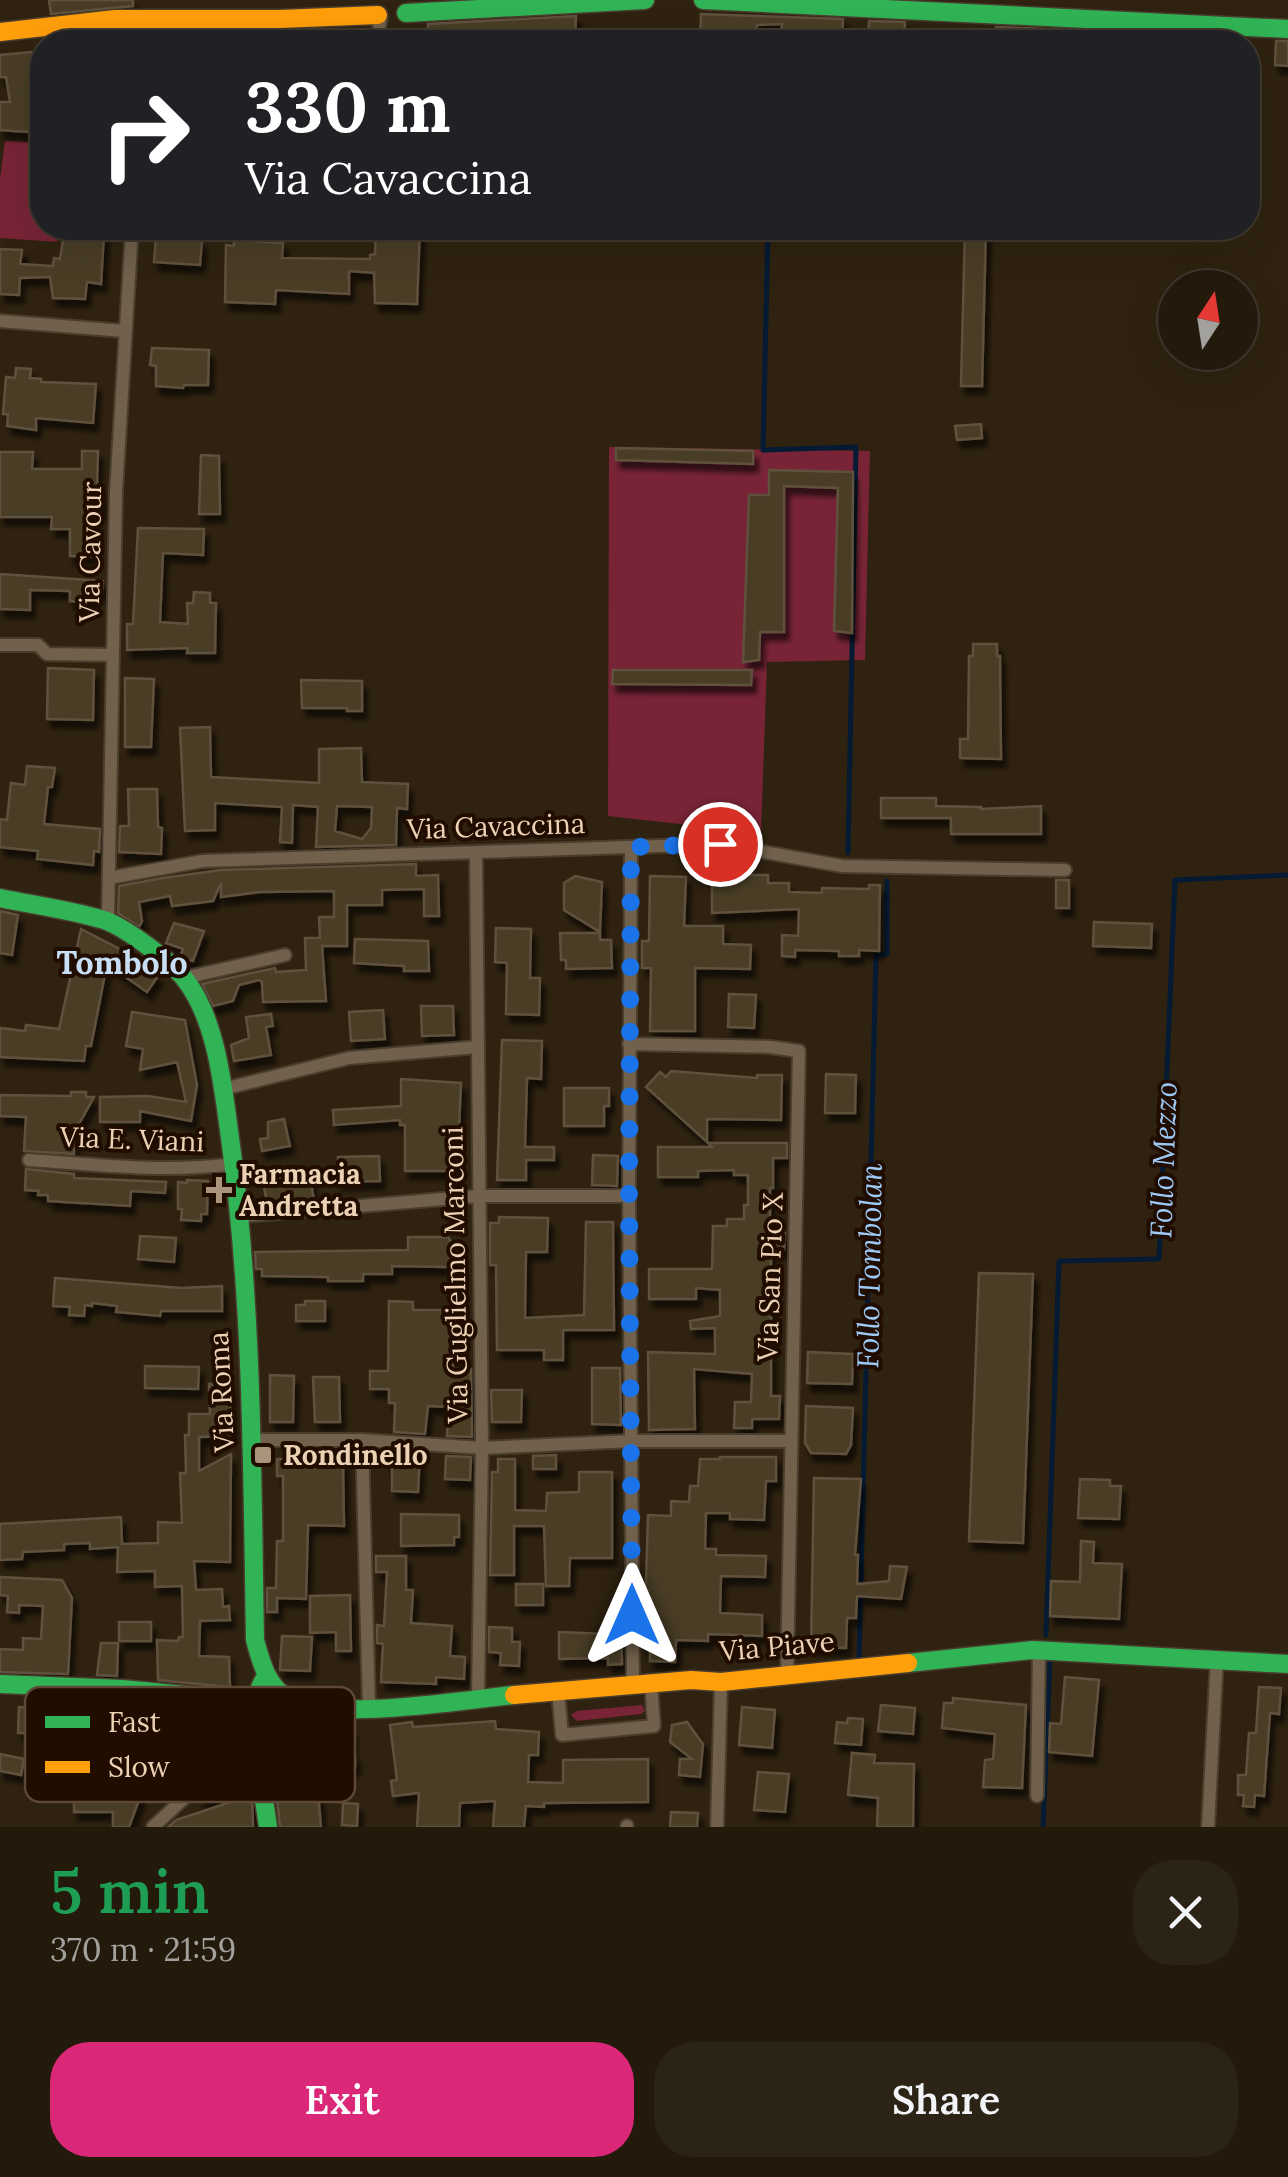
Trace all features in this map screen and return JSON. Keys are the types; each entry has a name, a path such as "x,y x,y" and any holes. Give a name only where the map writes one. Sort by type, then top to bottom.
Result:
{"main road":[{"path":"323,17 352,0"},
{"path":"439,0 464,10"},
{"path":"0,32 115,20 323,17 375,10 394,18 411,7 464,10 645,0"},
{"path":"703,0 1288,29"},
{"name":"Via Roma","path":"0,898 108,921 184,978 199,1004 220,1066 241,1216 252,1440 255,1640 258,1659 272,1682"},
{"name":"Via Piave","path":"355,1708 642,1684 721,1682 1039,1650 1288,1664"},
{"path":"258,1687 272,1682"},
{"name":"Via Piave","path":"272,1682 277,1687"},
{"path":"0,1684 73,1687"},
{"path":"265,1802 268,1827"}],"street":[{"name":"Via Cavour","path":"108,878 112,655 131,240"},
{"path":"0,321 124,331"},
{"path":"0,645 38,645 48,654 112,655"},
{"name":"Via Cavaccina","path":"108,878 203,861 720,844 842,866 1065,870"},
{"path":"558,1691 562,1736 654,1726 642,1684 632,1441 631,847"},
{"name":"Via Guglielmo Marconi","path":"476,853 482,1448 478,1697"},
{"path":"108,878 108,921"},
{"path":"184,978 285,955"},
{"name":"Via San Pio X","path":"629,1044 798,1051 787,1673"},
{"path":"222,1089 349,1058 477,1047"},
{"name":"Via E. Viani","path":"29,1160 160,1168 234,1164"},
{"path":"241,1216 479,1196 629,1196"},
{"path":"252,1440 362,1440 482,1448 632,1441 790,1442"},
{"path":"362,1440 369,1708"},
{"path":"1038,1796 1039,1650"},
{"path":"1208,1827 1217,1658"},
{"path":"717,1827 721,1682"},
{"path":"153,1827 180,1802"}],"shaded area":[{"path":"5,141 30,142 30,240 57,242 0,238 0,179"},
{"path":"609,447 870,451 865,660 767,662 761,833 608,816"},
{"path":"642,1705 645,1711 641,1714 577,1721 571,1715 577,1711"}],"building":[{"path":"49,0 133,0 133,6 51,14"},
{"path":"701,14 843,19 842,30 782,30 782,24 757,25 756,30 700,30"},
{"path":"576,16 575,30 428,30 428,24"},
{"path":"869,21 905,22 905,30 869,30"},
{"path":"996,27 1043,29 1043,30 996,30"},
{"path":"1276,41 1288,41 1288,66 1275,65"},
{"path":"30,52 30,132 0,130 0,102 10,102 6,77 0,77 0,55"},
{"path":"63,240 104,240 101,284 87,282 85,299 53,298 50,277 20,278 19,295 0,294 0,249 22,250 20,264 53,266 54,258 60,259"},
{"path":"156,240 202,241 200,265 154,262"},
{"path":"234,240 283,243 282,258 370,259 375,254 376,240 420,240 417,304 375,303 374,273 349,271 349,294 276,290 275,304 225,302 226,245 234,246"},
{"path":"965,240 986,240 982,386 961,386"},
{"path":"152,348 209,350 208,385 156,386 156,366 150,365"},
{"path":"16,368 31,369 30,378 41,382 96,384 93,423 36,418 36,430 7,426 8,414 3,414 6,377 15,378"},
{"path":"981,424 982,438 957,440 955,426"},
{"path":"616,448 753,451 753,464 616,460"},
{"path":"82,451 98,451 97,486 101,486 100,512 95,511 95,557 70,556 70,529 51,529 52,517 0,517 0,452 33,452 32,469 82,469"},
{"path":"201,455 219,456 220,514 199,514"},
{"path":"769,470 853,472 852,633 834,631 838,488 784,486 784,632 760,632 759,660 743,662 749,495 769,495"},
{"path":"138,528 204,529 203,555 163,553 160,622 188,624 187,603 193,603 194,592 210,593 210,603 216,603 215,653 187,653 188,648 127,650 127,624 133,624"},
{"path":"0,574 103,581 102,592 94,591 94,603 70,601 70,591 30,590 30,610 0,609"},
{"path":"973,644 997,644 1000,656 1001,759 960,758 960,739 968,739 969,656 973,656"},
{"path":"48,668 94,670 93,720 47,719"},
{"path":"613,670 752,670 751,685 612,684"},
{"path":"125,678 154,679 151,747 125,747"},
{"path":"301,680 362,681 362,711 302,708"},
{"path":"210,727 211,777 319,783 319,749 361,748 362,782 408,784 407,809 397,808 396,845 316,847 318,807 293,805 292,843 280,842 282,807 215,803 215,830 185,831 180,728","holes":["337,806 372,807 371,828 362,839 335,831"]},
{"path":"27,766 55,768 52,787 48,787 44,824 100,829 99,852 94,851 93,865 37,859 38,851 0,847 0,819 7,820 11,783 25,785"},
{"path":"128,789 157,789 161,854 119,852 120,826 129,826"},
{"path":"881,798 936,798 936,806 981,809 1041,806 1041,834 951,834 951,818 881,818"},
{"path":"416,864 416,876 438,875 439,916 424,916 424,889 382,890 382,905 347,905 347,946 322,946 326,1001 263,1002 259,980 239,985 233,1001 213,1006 202,984 275,968 276,972 306,970 305,938 320,938 319,917 334,917 334,891 221,897 221,883 213,901 172,906 170,896 139,902 139,927 118,913 119,886 163,878 221,870"},
{"path":"732,875 768,875 768,883 789,883 789,892 822,893 822,888 869,889 869,885 880,885 879,951 859,950 859,956 839,956 839,951 795,950 795,957 782,956 782,935 798,936 799,909 712,913 712,880 732,880"},
{"path":"575,876 602,882 600,932 564,910 564,883"},
{"path":"650,876 686,877 684,926 723,926 723,944 751,945 750,969 695,968 695,1031 650,1031 651,968 642,968 642,941 649,941"},
{"path":"1056,880 1069,880 1069,908 1056,908"},
{"path":"0,911 18,915 12,955 0,953"},
{"path":"1094,922 1152,924 1151,948 1093,946"},
{"path":"174,923 204,931 193,961 180,957 183,949 166,943"},
{"path":"496,928 531,929 530,978 540,978 539,1015 506,1014 507,963 495,962"},
{"path":"81,929 118,948 158,976 147,992 107,964 91,1046 86,1046 84,1061 0,1057 0,1028 25,1031 26,1025 59,1029"},
{"path":"560,933 600,933 600,940 611,940 612,968 566,969 566,960 561,960"},
{"path":"355,939 428,941 429,971 354,963"},
{"path":"729,994 756,995 754,1028 728,1027"},
{"path":"421,1006 453,1006 454,1035 422,1036"},
{"path":"383,1010 385,1039 351,1041 349,1012"},
{"path":"132,1012 185,1020 197,1085 191,1121 140,1111 140,1122 100,1122 100,1097 148,1096 186,1102 177,1062 140,1070 143,1049 126,1046"},
{"path":"271,1014 273,1026 266,1027 271,1055 234,1061 231,1045 249,1038 246,1017"},
{"path":"502,1040 542,1041 541,1079 527,1078 525,1147 554,1147 554,1160 526,1160 526,1180 497,1180"},
{"path":"671,1071 757,1078 782,1075 781,1120 707,1119 707,1142 646,1087 660,1072 666,1077"},
{"path":"826,1074 856,1075 855,1113 825,1113"},
{"path":"401,1079 461,1083 457,1171 405,1171 405,1125 400,1125 400,1120 334,1125 333,1110 401,1106"},
{"path":"564,1088 609,1088 604,1126 564,1126"},
{"path":"71,1092 86,1092 86,1097 94,1097 74,1133 74,1154 24,1151 26,1117 0,1116 0,1095 71,1096"},
{"path":"284,1119 290,1146 262,1151 260,1139 268,1138 268,1122"},
{"path":"708,1143 787,1143 787,1158 773,1158 770,1188 770,1233 785,1233 784,1250 771,1250 771,1396 780,1396 779,1419 752,1419 752,1428 734,1428 735,1402 751,1402 752,1374 694,1369 695,1429 649,1430 648,1352 715,1354 715,1328 691,1329 690,1321 720,1316 720,1290 696,1288 696,1299 649,1299 649,1269 712,1269 713,1226 727,1226 727,1219 744,1219 744,1205 748,1205 748,1175 734,1175 734,1170 698,1171 698,1177 658,1177 658,1147 712,1147"},
{"path":"593,1155 618,1156 617,1186 592,1185"},
{"path":"379,1156 380,1181 338,1182 338,1157"},
{"path":"26,1169 74,1174 74,1178 166,1182 165,1193 131,1191 130,1206 48,1201 48,1195 25,1190"},
{"path":"309,1172 314,1200 267,1204 263,1181"},
{"path":"208,1181 207,1214 201,1214 201,1221 181,1220 178,1182"},
{"path":"499,1217 548,1218 547,1252 526,1252 525,1318 584,1315 586,1222 613,1222 614,1330 563,1330 563,1360 544,1360 544,1350 497,1350 496,1265 490,1265 490,1223 499,1223"},
{"path":"140,1236 176,1238 174,1262 138,1259"},
{"path":"408,1237 448,1237 459,1254 446,1267 392,1266 392,1274 363,1274 363,1281 262,1276 262,1269 256,1269 255,1252 408,1250"},
{"path":"979,1273 1033,1274 1023,1543 969,1541"},
{"path":"55,1278 182,1288 222,1286 222,1311 161,1311 160,1316 116,1312 117,1306 92,1303 85,1305 84,1316 69,1315 70,1307 53,1306"},
{"path":"305,1301 325,1301 325,1321 296,1321 296,1305 305,1305"},
{"path":"389,1301 413,1302 413,1310 454,1310 453,1369 471,1369 472,1437 447,1436 449,1407 428,1406 425,1434 394,1432 395,1403 389,1403 389,1389 370,1389 370,1371 388,1371"},
{"path":"808,1352 853,1354 852,1384 807,1383"},
{"path":"145,1366 199,1367 198,1389 145,1388"},
{"path":"592,1368 620,1368 621,1425 592,1424"},
{"path":"270,1375 294,1376 293,1422 270,1422"},
{"path":"313,1377 339,1377 340,1422 315,1422"},
{"path":"209,1384 230,1384 231,1436 199,1437 199,1471 231,1454 230,1562 194,1561 196,1590 222,1589 223,1607 229,1606 230,1620 200,1621 199,1656 229,1657 230,1687 158,1680 157,1640 178,1641 183,1637 182,1586 155,1587 155,1571 117,1572 118,1547 90,1549 90,1543 64,1544 64,1550 23,1552 22,1559 0,1560 0,1524 121,1517 122,1544 158,1543 158,1522 182,1523 180,1473 186,1473 189,1414 210,1414"},
{"path":"491,1390 522,1390 521,1422 492,1422"},
{"path":"806,1406 853,1408 851,1445 846,1454 811,1453 805,1443"},
{"path":"388,1453 420,1454 418,1492 392,1491 392,1467 387,1466"},
{"path":"556,1455 556,1469 533,1469 533,1456"},
{"path":"446,1456 471,1457 470,1480 445,1479"},
{"path":"776,1457 776,1481 766,1481 764,1520 730,1519 730,1513 706,1513 705,1549 716,1549 716,1555 766,1556 765,1577 721,1576 720,1613 762,1615 762,1636 708,1634 708,1641 676,1640 675,1662 650,1661 650,1648 644,1648 648,1515 671,1516 671,1501 689,1502 690,1486 698,1486 700,1459"},
{"path":"277,1459 343,1461 344,1526 308,1525 306,1599 277,1598 277,1612 267,1612 267,1588 276,1588 277,1541 283,1541 283,1476 277,1476"},
{"path":"498,1459 515,1459 515,1510 546,1511 547,1493 579,1492 579,1472 612,1472 612,1558 570,1558 569,1586 546,1586 544,1526 514,1526 514,1575 490,1575 492,1472 498,1472"},
{"path":"814,1478 861,1479 855,1555 857,1584 889,1581 890,1566 907,1567 901,1599 857,1596 856,1618 847,1618 846,1648 811,1647"},
{"path":"1080,1479 1110,1480 1110,1486 1121,1486 1119,1519 1078,1518"},
{"path":"401,1514 459,1515 459,1537 454,1537 454,1545 401,1546"},
{"path":"1081,1541 1094,1542 1093,1563 1122,1564 1119,1619 1050,1616 1051,1581 1080,1582"},
{"path":"376,1556 406,1556 406,1590 413,1590 411,1623 452,1626 450,1656 465,1657 464,1679 436,1677 436,1684 381,1682 383,1644 377,1643 377,1625 384,1626 387,1572 376,1572"},
{"path":"0,1577 62,1580 72,1598 68,1674 0,1672 0,1649 23,1650 23,1638 41,1639 43,1606 19,1605 19,1613 7,1612 8,1596 0,1595"},
{"path":"516,1584 543,1584 543,1605 516,1605"},
{"path":"350,1595 351,1651 336,1651 336,1632 310,1633 310,1596"},
{"path":"119,1622 151,1622 151,1641 119,1641"},
{"path":"621,1625 622,1664 608,1665 608,1658 559,1659 559,1632 608,1634 608,1626"},
{"path":"489,1627 512,1628 512,1642 520,1642 519,1666 500,1665 501,1653 489,1652"},
{"path":"282,1636 312,1637 310,1671 280,1670"},
{"path":"101,1643 118,1643 117,1676 97,1675"},
{"path":"1065,1677 1099,1680 1092,1756 1049,1752 1050,1723 1061,1724"},
{"path":"1259,1687 1281,1688 1279,1714 1270,1713 1264,1796 1255,1795 1254,1807 1243,1806 1244,1795 1238,1795 1238,1775 1246,1775 1249,1733 1256,1733"},
{"path":"953,1698 1026,1705 1022,1788 983,1787 985,1760 993,1759 995,1734 942,1728 944,1703 953,1703"},
{"path":"881,1705 915,1708 913,1734 878,1731"},
{"path":"19,1707 25,1707 25,1733 18,1733"},
{"path":"742,1707 775,1710 772,1748 739,1745"},
{"path":"848,1718 863,1719 861,1745 835,1743 837,1722 847,1723"},
{"path":"495,1721 496,1729 539,1732 538,1755 529,1755 528,1782 563,1783 563,1760 648,1759 648,1802 526,1806 524,1827 493,1827 495,1801 460,1803 459,1827 417,1827 419,1793 393,1796 391,1781 397,1780 390,1725"},
{"path":"687,1722 703,1744 700,1777 679,1775 680,1759 692,1759 670,1742 672,1725"},
{"path":"852,1753 875,1755 874,1763 914,1764 913,1827 877,1827 878,1798 848,1795"},
{"path":"0,1754 24,1759 21,1775 0,1771"},
{"path":"758,1772 789,1774 785,1812 754,1810"},
{"path":"74,1802 138,1802 129,1827 113,1827 113,1812 74,1812"},
{"path":"231,1802 252,1802 253,1827 168,1827 176,1820"},
{"path":"277,1802 319,1802 321,1827 280,1827"},
{"path":"343,1803 358,1804 357,1826 342,1825"},
{"path":"671,1812 698,1813 697,1827 670,1827"}],"waterway":[{"name":"Follo Tombolan","path":"768,240 763,450 856,447 848,853"},
{"name":"Follo Mezzo","path":"1046,1635 1059,1261 1159,1259 1175,880 1288,875"},
{"name":"Follo Tombolan","path":"859,1660 876,955 887,954 887,881"},
{"name":"Follo Mezzo","path":"1043,1827 1050,1661"}],"traffic: fast":[{"path":"406,13 645,0"},
{"path":"703,0 1288,29"},
{"path":"0,898 104,920 135,937 184,978 211,1033 224,1098 243,1263 255,1640 275,1687"},
{"path":"908,1663 1033,1650 1288,1664"},
{"path":"261,1687 267,1676"},
{"path":"0,1684 73,1687"},
{"path":"355,1709 514,1695"},
{"path":"264,1802 268,1827"}],"traffic: slow":[{"path":"0,32 115,19 378,15"},
{"path":"514,1695 691,1680 721,1682 908,1663"}],"place":[{"name":"Farmacia Andretta","path":"219,1190"},
{"name":"Rondinello","path":"263,1455"}],"district":[{"name":"Tombolo","path":"122,962"}],"route":[{"path":"632,1615 631,847 720,844"}]}
